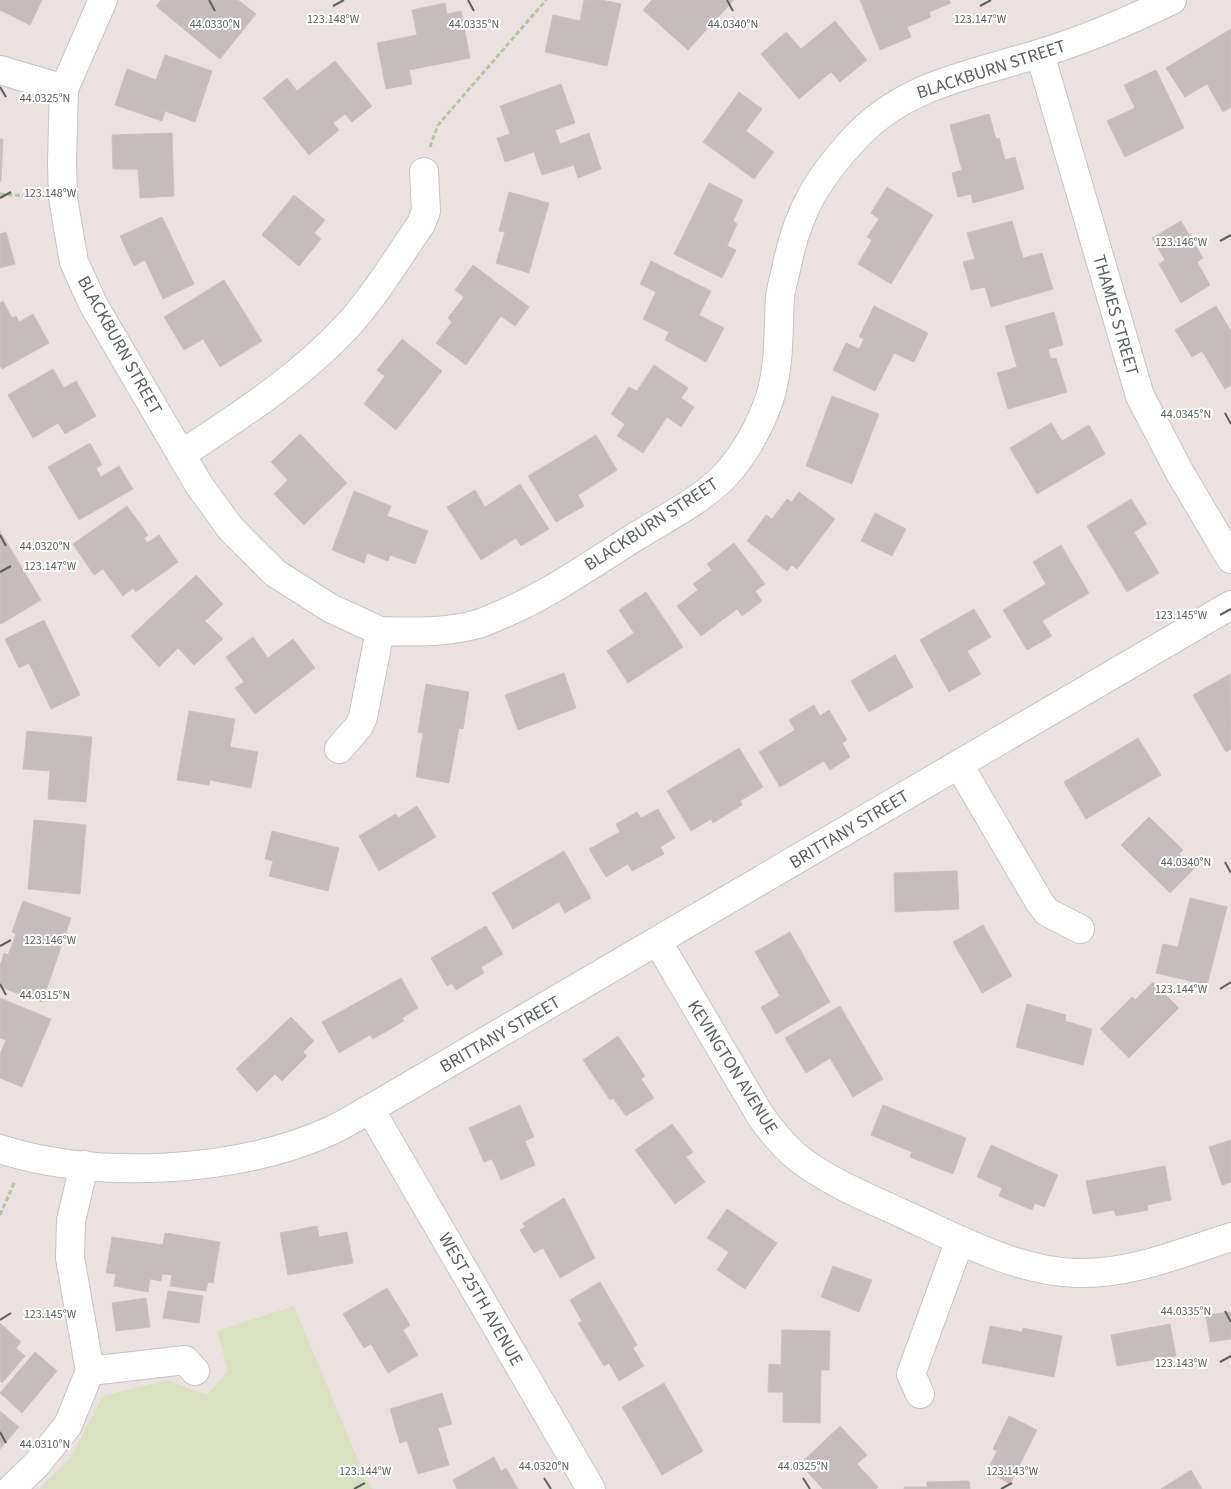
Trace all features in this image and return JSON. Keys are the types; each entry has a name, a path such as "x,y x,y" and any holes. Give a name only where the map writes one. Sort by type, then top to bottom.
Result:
{"street":[{"name":"BLACKBURN STREET","path":"103,0 64,89 63,198 74,262 93,304 200,485 231,529 275,573 330,608 380,631 432,633 476,625 522,605 697,499 730,471 752,437 770,397 780,348 780,294 792,241 805,204 833,163 860,132 892,107 918,91 944,81 1040,54 1118,26 1172,0"},
{"name":"THAMES STREET","path":"1040,54 1140,396 1180,473 1231,559"},
{"path":"0,70 64,89"},
{"path":"182,454 254,406 307,364 350,323 367,303 421,224 426,211 424,172"},
{"name":"BRITTANY STREET","path":"0,1149 26,1157 84,1165 138,1168 196,1166 267,1153 330,1131 658,942 1231,605"},
{"path":"339,750 359,726 363,717 380,631"},
{"path":"959,765 1044,907 1056,917 1080,929"},
{"name":"KEVINGTON AVENUE","path":"658,942 743,1089 777,1138 797,1157 842,1186 960,1240 1047,1270 1101,1273 1146,1264 1231,1237"},
{"name":"WEST 25TH AVENUE","path":"370,1109 592,1489"},
{"path":"11,1489 36,1465 68,1425 90,1370 70,1258 71,1221 84,1165"},
{"path":"920,1394 911,1374 960,1240"},
{"path":"90,1370 186,1360 195,1372"}],"path":[{"path":"424,172 431,139 438,125 546,0"},
{"path":"0,194 63,198"},
{"path":"0,1215 26,1157"}],"green space":[{"path":"294,1306 367,1481 373,1489 39,1489 71,1457 103,1396 167,1380 207,1395 228,1371 217,1331"}],"building":[{"path":"0,0 42,0 30,25 0,10"},
{"path":"161,0 238,0 256,14 220,59 156,6"},
{"path":"584,0 601,0 621,4 607,66 545,52 553,15 580,21"},
{"path":"652,0 734,0 688,50 643,10"},
{"path":"860,0 949,0 951,3 929,12 931,17 907,27 911,37 880,50"},
{"path":"445,3 447,14 461,11 470,58 409,70 412,84 386,89 377,43 417,35 412,10"},
{"path":"835,21 867,60 840,82 831,72 799,99 761,54 786,32 801,49"},
{"path":"1231,29 1231,107 1223,112 1207,84 1185,97 1166,68"},
{"path":"165,55 212,71 195,122 165,111 162,121 115,105 127,69 156,80"},
{"path":"335,61 372,106 352,122 345,114 333,123 339,130 309,155 263,98 287,78 297,91"},
{"path":"1156,70 1184,128 1125,157 1107,121 1135,108 1124,85"},
{"path":"561,84 575,123 555,130 560,144 589,133 601,169 578,178 574,165 542,175 534,152 505,162 497,138 510,134 500,106"},
{"path":"739,92 762,109 746,131 774,152 754,179 703,142"},
{"path":"989,114 996,139 999,138 1005,160 1015,157 1024,189 973,203 971,194 958,197 952,173 962,170 950,125"},
{"path":"172,133 174,196 140,198 138,169 113,169 112,135"},
{"path":"0,139 3,139 1,181 0,181"},
{"path":"709,183 743,200 733,221 737,224 727,246 736,250 722,278 674,254"},
{"path":"887,187 933,215 891,284 858,264 872,240 867,237 879,219 871,213"},
{"path":"509,192 549,203 529,273 496,263 505,232 499,231"},
{"path":"294,195 325,220 314,233 321,239 299,266 262,235"},
{"path":"162,217 194,284 163,299 145,260 134,266 120,236"},
{"path":"1012,221 1023,258 1042,253 1053,289 991,307 985,287 971,290 963,262 975,259 967,233"},
{"path":"1181,221 1203,258 1197,262 1210,285 1181,303 1159,264 1165,260 1152,238"},
{"path":"6,232 15,264 0,268 0,234"},
{"path":"651,261 711,291 699,315 724,328 706,362 665,340 669,332 643,319 656,292 640,284"},
{"path":"473,265 529,307 515,326 501,316 466,365 436,343 452,322 448,318 464,297 455,290"},
{"path":"224,280 262,341 220,367 203,339 184,350 164,317"},
{"path":"3,301 12,318 16,316 19,322 33,314 49,343 2,369 0,365 0,303"},
{"path":"874,306 928,333 914,362 894,353 875,391 833,370 846,343 859,349 864,339 859,337"},
{"path":"1216,306 1231,331 1231,385 1225,389 1202,351 1192,357 1175,330"},
{"path":"1054,312 1063,345 1048,349 1051,359 1056,358 1067,392 1008,409 997,373 1017,367 1005,326"},
{"path":"402,339 442,371 396,430 364,404 385,376 377,370"},
{"path":"654,365 688,388 681,398 694,407 681,427 667,417 643,453 617,436 625,424 611,414 629,387 637,391"},
{"path":"53,369 64,388 76,381 96,416 65,434 58,423 33,438 8,395"},
{"path":"832,396 879,414 852,484 806,466"},
{"path":"1051,423 1062,441 1089,425 1105,454 1037,494 1010,448"},
{"path":"300,434 347,483 304,525 274,494 288,480 271,462"},
{"path":"596,435 617,470 578,495 584,506 556,522 528,476"},
{"path":"90,443 102,465 96,468 101,477 119,466 133,489 79,520 48,467"},
{"path":"520,484 549,529 521,546 516,538 481,560 447,507 475,490 485,507"},
{"path":"354,491 391,506 387,516 428,531 415,564 390,555 388,561 367,553 364,563 332,550"},
{"path":"799,492 835,519 797,569 792,565 787,571 747,541 766,515 772,519 787,499 792,502"},
{"path":"1131,499 1147,524 1134,532 1159,573 1127,592 1087,526"},
{"path":"127,506 148,535 144,538 147,543 159,535 178,562 136,592 133,588 123,596 103,569 94,575 73,544"},
{"path":"875,513 906,529 892,556 861,541"},
{"path":"0,531 41,600 1,624 0,623"},
{"path":"734,543 765,584 755,591 762,601 742,616 737,609 701,636 677,606 698,590 693,584 712,570 707,564"},
{"path":"1061,545 1089,593 1042,621 1052,636 1027,650 1003,610 1046,584 1033,562"},
{"path":"196,575 223,604 205,621 223,639 194,665 178,648 159,667 131,636"},
{"path":"646,592 683,647 628,683 607,651 634,633 619,610"},
{"path":"974,609 991,637 967,651 981,674 949,692 920,640"},
{"path":"44,620 80,695 51,709 29,663 19,668 5,639"},
{"path":"253,637 268,658 293,639 315,668 255,714 235,688 244,682 226,657"},
{"path":"895,655 913,687 869,712 851,681"},
{"path":"564,673 576,708 518,730 505,695"},
{"path":"1230,674 1231,749 1226,752 1193,695"},
{"path":"426,684 469,692 463,729 459,728 449,783 416,777 423,733 418,732"},
{"path":"814,705 820,716 829,710 847,740 842,743 850,757 830,770 824,761 780,787 759,752 795,730 789,720"},
{"path":"189,711 235,719 230,747 258,752 251,788 210,780 209,785 177,780"},
{"path":"27,731 92,737 86,802 48,799 50,771 23,769"},
{"path":"1138,738 1161,775 1086,819 1064,782"},
{"path":"739,748 763,787 740,801 742,805 713,823 711,819 691,831 667,791"},
{"path":"417,806 436,837 379,871 359,836 396,814 398,818"},
{"path":"658,809 675,838 660,847 664,854 632,871 628,864 606,877 589,849 620,832 616,824 637,812 641,818"},
{"path":"1149,817 1183,850 1179,854 1194,869 1170,893 1121,845"},
{"path":"34,820 86,825 80,894 28,889"},
{"path":"272,831 339,848 328,891 269,876 273,861 265,859"},
{"path":"564,851 591,898 565,913 559,902 513,929 492,893"},
{"path":"957,871 959,909 895,912 894,873"},
{"path":"1190,898 1227,907 1207,985 1156,973 1163,944 1178,947"},
{"path":"23,901 71,918 42,1002 0,987 0,966 4,953 8,955 16,934 12,932"},
{"path":"983,925 1012,976 982,993 953,942"},
{"path":"486,926 503,954 481,967 484,973 456,990 452,983 447,986 431,958"},
{"path":"790,932 830,1002 776,1034 761,1007 780,996 755,952"},
{"path":"401,978 418,1008 402,1018 404,1021 373,1039 370,1035 339,1053 322,1022"},
{"path":"1153,982 1179,1008 1129,1058 1100,1029 1132,997 1135,1000"},
{"path":"0,998 51,1019 22,1087 0,1078 0,1054 6,1040 0,1038"},
{"path":"1027,1004 1066,1015 1065,1021 1092,1029 1083,1065 1016,1047"},
{"path":"840,1006 883,1079 853,1097 830,1058 806,1073 785,1038"},
{"path":"291,1017 314,1041 303,1052 307,1056 282,1081 275,1074 257,1092 236,1069"},
{"path":"618,1036 645,1076 641,1079 654,1098 626,1116 613,1098 610,1100 583,1060"},
{"path":"520,1105 534,1137 525,1141 535,1165 501,1180 492,1159 484,1162 469,1128"},
{"path":"883,1105 966,1138 953,1174 910,1157 912,1152 871,1135"},
{"path":"672,1124 693,1152 686,1157 705,1182 675,1204 635,1150"},
{"path":"1231,1140 1231,1182 1222,1185 1209,1147"},
{"path":"991,1145 1058,1175 1044,1207 1035,1203 1032,1210 999,1196 1002,1188 977,1177"},
{"path":"1165,1166 1171,1200 1147,1205 1148,1210 1116,1216 1114,1210 1093,1214 1086,1181"},
{"path":"564,1198 595,1258 560,1278 543,1248 534,1253 520,1230 525,1227 523,1223"},
{"path":"727,1209 777,1243 745,1289 717,1270 729,1252 707,1238"},
{"path":"317,1226 319,1237 347,1232 353,1263 288,1275 280,1233"},
{"path":"165,1233 220,1242 213,1283 208,1282 206,1291 170,1286 172,1275 162,1274 161,1281 150,1279 148,1292 114,1286 116,1274 106,1273 112,1237 163,1245"},
{"path":"833,1266 872,1280 859,1312 821,1297"},
{"path":"600,1282 637,1345 633,1348 644,1366 619,1381 609,1363 604,1366 578,1323 582,1321 570,1300"},
{"path":"387,1288 410,1325 403,1330 418,1355 388,1373 371,1344 364,1348 343,1314"},
{"path":"168,1291 203,1296 199,1323 163,1318"},
{"path":"146,1298 150,1327 116,1331 112,1303"},
{"path":"1231,1312 1231,1339 1210,1342 1206,1315"},
{"path":"0,1323 21,1342 16,1348 25,1356 2,1383 0,1381"},
{"path":"1170,1324 1176,1356 1117,1366 1111,1335"},
{"path":"990,1326 1022,1332 1023,1328 1062,1336 1054,1377 982,1363"},
{"path":"782,1330 830,1331 829,1370 821,1370 820,1423 783,1422 783,1392 768,1392 769,1364 781,1365"},
{"path":"35,1352 57,1371 22,1413 0,1393"},
{"path":"664,1383 703,1451 662,1475 622,1407"},
{"path":"442,1393 452,1424 438,1428 449,1465 418,1474 407,1441 400,1443 390,1409"},
{"path":"0,1411 19,1427 0,1449"},
{"path":"1009,1416 1037,1430 1010,1484 987,1471 997,1451 993,1449"},
{"path":"840,1426 867,1455 857,1464 878,1487 876,1489 823,1489 800,1464"},
{"path":"494,1457 501,1471 506,1468 518,1489 457,1489 453,1480"},
{"path":"1191,1470 1202,1489 1161,1489"},
{"path":"969,1481 970,1489 904,1489 904,1487 927,1487 927,1482"}]}
